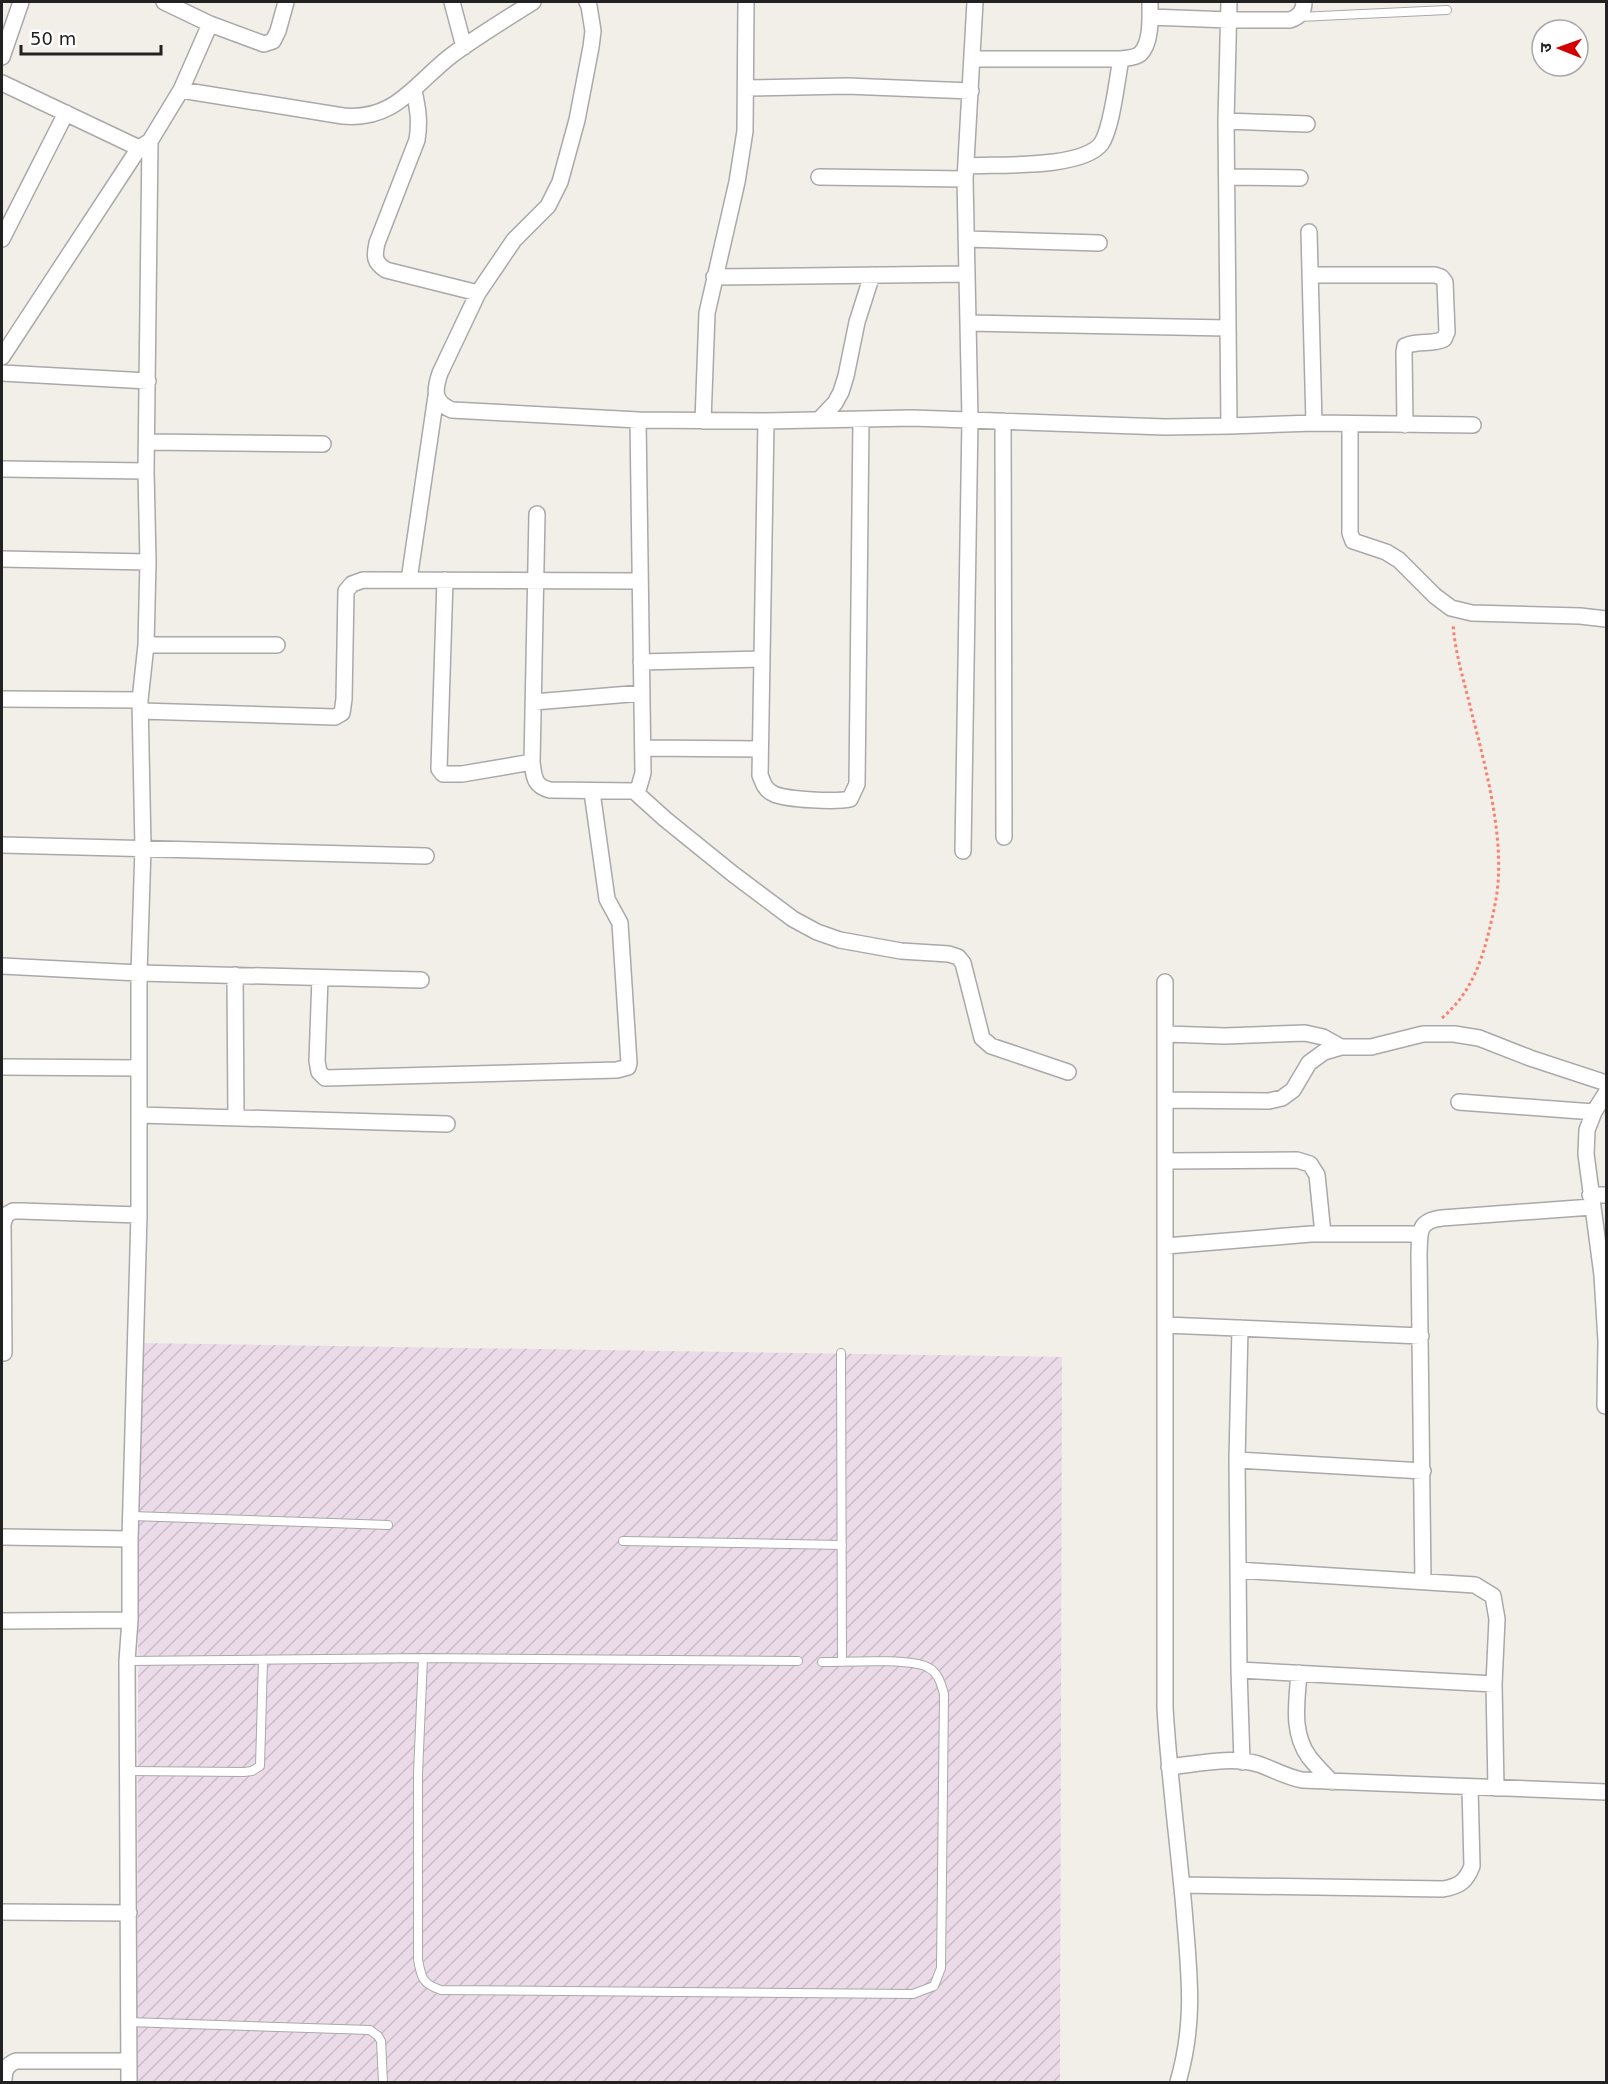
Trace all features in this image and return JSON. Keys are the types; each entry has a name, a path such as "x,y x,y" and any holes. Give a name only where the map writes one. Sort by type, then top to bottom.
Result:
{"street":[{"path":"2,57 21,2"},
{"path":"164,2 210,24 264,44 273,41 286,2"},
{"path":"452,2 464,46"},
{"path":"181,90 356,117 374,115 414,91 428,75 464,46 533,2"},
{"path":"409,580 440,373 478,292 514,240 548,206 560,182 577,120 591,47 593,31 589,6 586,2"},
{"path":"703,421 707,313 740,165 745,131 746,2"},
{"path":"963,851 970,419 966,172 975,2"},
{"path":"1229,2 1226,121 1229,426"},
{"path":"973,59 1135,57 1142,52 1147,41 1150,9 1229,20 1290,20 1299,17 1304,2"},
{"path":"2,357 181,90 210,24"},
{"path":"819,177 966,172 1064,162 1085,156 1101,144 1109,122 1121,58"},
{"path":"2,82 66,113 145,144"},
{"path":"746,88 847,86 971,91"},
{"path":"414,91 419,118 417,140 374,256 377,264 386,270 478,292"},
{"path":"2,239 66,113"},
{"path":"1226,121 1307,124"},
{"path":"129,2082 127,1661 130,1620 139,1215 139,973 142,848 140,706 146,645 148,561 145,144"},
{"path":"1227,177 1300,178"},
{"path":"1309,232 1314,423"},
{"path":"966,238 1099,243"},
{"path":"714,277 967,274"},
{"path":"819,420 835,403 841,392 856,322 872,275"},
{"path":"1310,275 1435,275 1442,277 1445,282 1447,332 1444,339 1438,342 1411,343 1406,346 1404,352 1405,425"},
{"path":"968,323 1227,328"},
{"path":"2,373 148,381"},
{"path":"436,396 441,405 452,410 638,420 766,422 970,419 1165,427 1314,423 1473,425"},
{"path":"537,514 532,762 535,781 541,788 550,790 634,791 642,782 643,748 638,420"},
{"path":"766,422 760,776 765,787 774,794 841,801 850,799 857,784 861,420"},
{"path":"1004,421 1004,837"},
{"path":"1350,424 1350,533 1353,541 1386,552 1399,560 1435,596 1451,608 1472,613 1581,616 1606,619"},
{"path":"148,441 324,444"},
{"path":"2,469 146,471"},
{"path":"2,559 148,561"},
{"path":"2,699 335,717 342,713 344,699 346,591 352,584 363,580 640,581"},
{"path":"446,580 439,769 443,774 462,774 532,762"},
{"path":"146,645 278,645"},
{"path":"641,662 762,659"},
{"path":"534,702 642,693"},
{"path":"643,748 760,749"},
{"path":"634,791 733,874 793,919 817,932 840,940 901,951 949,954 958,957 963,963 982,1038 991,1046 1068,1072"},
{"path":"320,978 317,1062 319,1072 325,1078 606,1071 628,1067 620,922 607,899 592,792"},
{"path":"2,845 426,856"},
{"path":"2,966 139,973 421,980"},
{"path":"235,975 236,1118"},
{"path":"1165,982 1164,1654 1169,1767 1182,1885 1191,2019 1186,2055 1178,2082"},
{"path":"1166,1034 1225,1036 1305,1033 1323,1037 1341,1047"},
{"path":"1166,1100 1269,1101 1282,1098 1293,1090 1309,1063 1324,1052 1341,1047 1371,1047 1423,1034 1454,1034 1479,1038 1530,1058 1606,1083"},
{"path":"2,1067 139,1068"},
{"path":"1605,1406 1606,1341 1602,1286 1586,1154 1587,1130 1594,1112 1606,1094"},
{"path":"1459,1102 1594,1112"},
{"path":"140,1115 447,1124"},
{"path":"1166,1161 1297,1160 1310,1164 1317,1175 1323,1234"},
{"path":"1423,1581 1420,1234 1424,1224 1432,1219 1591,1201 1606,1195"},
{"path":"4,1353 3,1224 6,1215 13,1211 21,1211 139,1215"},
{"path":"1166,1246 1323,1234 1420,1234"},
{"path":"1166,1325 1421,1336"},
{"path":"1240,1328 1237,1460 1242,1762"},
{"path":"1237,1460 1423,1471"},
{"path":"2,1537 130,1539"},
{"path":"1238,1570 1475,1585 1493,1596 1497,1619 1494,1684 1496,1788"},
{"path":"2,1621 130,1620"},
{"path":"1239,1670 1494,1684"},
{"path":"1299,1673 1296,1718 1299,1738 1309,1756 1332,1782"},
{"path":"1169,1767 1226,1761 1258,1764 1287,1778 1332,1782 1606,1792"},
{"path":"1182,1885 1443,1888 1457,1886 1468,1878 1472,1866 1470,1787"},
{"path":"2,1912 129,1913"},
{"path":"4,2082 6,2068 10,2063 16,2061 129,2061"}],"lane":[{"path":"1299,17 1447,10"},
{"path":"841,1353 842,1662"},
{"path":"132,1516 388,1525"},
{"path":"623,1541 842,1545"},
{"path":"423,1658 418,1773 418,1959 420,1976 430,1987 441,1990 914,1995 934,1986 941,1968 944,1694 939,1677 928,1667 909,1662 822,1662"},
{"path":"127,1661 423,1658 798,1661"},
{"path":"128,1771 244,1772 252,1771 260,1766 263,1660"},
{"path":"128,2022 370,2030 381,2041 383,2082"}],"path":[{"path":"1423,1034 1455,1007 1471,984 1484,952 1497,898 1498,855 1495,818 1453,632 1451,608"}],"shaded area":[{"path":"139,1343 1062,1357 1060,2082 137,2082"}]}
